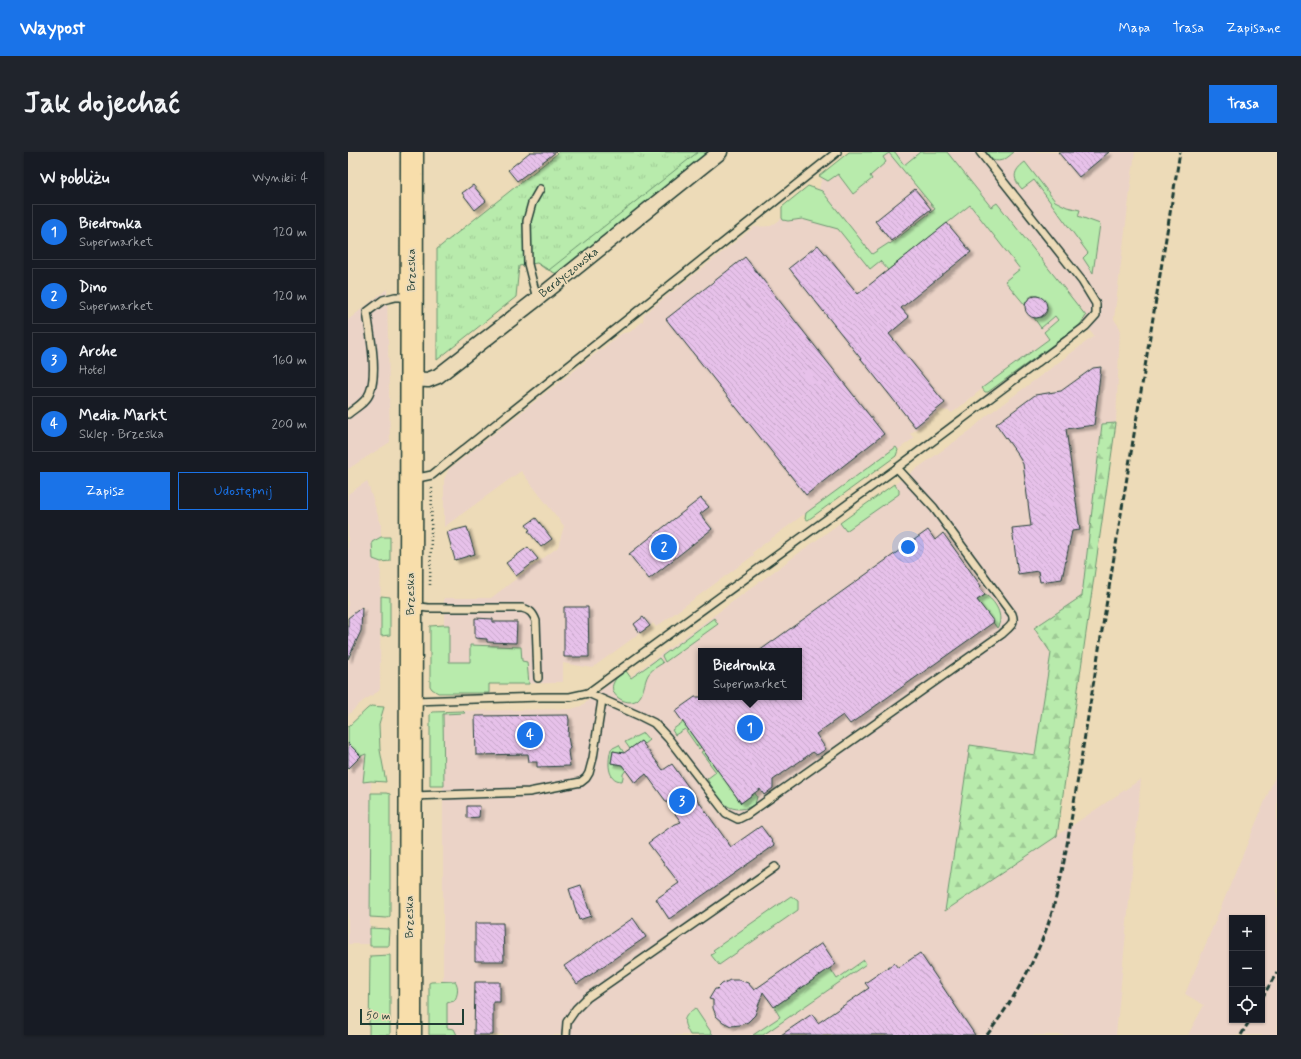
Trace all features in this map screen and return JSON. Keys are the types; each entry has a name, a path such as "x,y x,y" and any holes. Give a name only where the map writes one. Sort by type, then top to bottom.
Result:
{"main road":[{"name":"Brzeska","path":"410,1035 412,152"}],"street":[{"name":"Berdyczowska","path":"411,378 428,380 438,376 537,299 720,152"}],"lane":[{"path":"411,479 432,475 837,152"},
{"path":"410,701 570,697 588,693 897,468 1086,326 1096,315 1096,304 1082,282 980,152"},
{"path":"537,299 528,264 528,221 532,203 540,189"},
{"path":"348,414 366,400 370,392 374,372 372,341 367,312 383,300 395,297 412,297"},
{"path":"588,693 642,717 654,724 668,738 726,812 738,819 748,814 1002,634 1013,623 1014,619 1012,614 934,508 897,468"},
{"path":"411,606 428,608 522,608 529,610 533,613 536,621 538,678"},
{"path":"410,796 529,792 581,782 589,773 593,758 602,700"},
{"path":"566,1035 567,1022 576,1009 587,998 775,867"}],"shaded area":[{"path":"853,152 1135,152 1114,319 1120,328 1116,423 1102,425 1082,596 1034,628 1051,653 1035,755 970,745 945,911 1141,779 1116,1035 443,1035 443,711 571,709 581,706 626,671 630,677 840,523 971,430 985,417 1094,336 1081,320 987,389 982,389 952,413 949,411 940,410 910,434 914,438 809,515 803,515 753,552 754,555 656,627 653,623 650,626 643,617 634,624 640,633 592,668 563,663 563,682 555,683 444,685 444,598 491,598 558,547 564,526 521,471 444,527 444,479 449,469 618,336 623,333 630,332 643,321 644,314 754,227 771,226 777,222 782,218 782,207 805,188 808,186 819,189 822,177"},
{"path":"387,289 390,442 348,469 348,320"},
{"path":"367,481 381,525 380,688 379,691 363,701 348,715 348,494"},
{"path":"367,709 371,781 370,944 348,944 348,727"},
{"path":"1277,772 1277,1035 1188,1035 1204,1005 1185,994"}],"green space":[{"path":"558,152 698,152 549,270 537,263 519,266 516,297 437,360 437,249"},
{"path":"663,152 710,152 557,274 537,263"},
{"path":"849,152 895,152 904,165 920,152 947,152 991,207 997,203 1086,316 1079,326 988,392 985,392 982,388 1049,339 1044,332 1058,320 1055,316 1041,328 1034,318 1043,317 1047,312 1047,307 1044,301 1040,297 1034,295 1029,298 1025,305 1005,281 1020,269 970,205 888,270 880,261 870,269 838,229 802,219 788,221 783,220 782,207 808,186 822,191 872,254 889,243 890,244 935,209 889,153 883,157 886,162 870,176 872,179 853,194 838,174 828,181 819,176"},
{"path":"986,152 1014,152 1007,158 996,161 992,160"},
{"path":"1025,162 1055,201 1067,207 1080,210 1078,216 1100,224 1093,273 1083,258 1088,253 1034,180 1022,189 1019,185 1015,175 1018,168"},
{"path":"1116,423 1057,836 945,911 970,745 1035,755 1051,653 1034,628 1082,596 1102,424"},
{"path":"896,447 898,450 896,456 808,520 805,519 806,513"},
{"path":"894,484 899,490 899,494 846,531 840,523"},
{"path":"381,537 390,537 390,561 381,562 373,559 372,542"},
{"path":"985,595 989,597 998,609 1000,619 997,628 977,600"},
{"path":"381,596 390,597 390,635 381,636"},
{"path":"714,618 718,624 665,662 662,656"},
{"path":"449,625 449,662 470,662 470,645 521,647 522,661 527,662 529,684 489,684 489,693 438,693 432,689 430,686 430,626"},
{"path":"659,658 663,663 648,675 643,692 637,700 633,702 623,701 615,695 613,687 615,680 618,677 626,671 631,678"},
{"path":"371,706 384,707 379,724 380,750 386,782 363,782 366,754 361,756 348,743 348,727"},
{"path":"463,711 465,713 443,714 444,786 430,786 430,714 432,712"},
{"path":"683,722 701,747 699,749 685,729 675,735 672,730"},
{"path":"643,733 649,740 644,744 641,741 630,749 625,742"},
{"path":"619,745 624,753 613,751 611,763 622,765 626,770 623,774 622,781 613,778 609,769 611,749"},
{"path":"704,750 741,803 755,793 757,797 755,804 748,808 737,809 729,807 718,797 707,779 716,772 701,752"},
{"path":"371,793 390,794 390,916 387,918 370,917"},
{"path":"791,896 798,901 798,910 719,965 711,955 715,952 713,950"},
{"path":"370,928 389,929 389,946 370,946"},
{"path":"390,955 390,1035 369,1035 370,956"},
{"path":"864,960 866,964 763,1035 753,1035 780,1017 774,1007 830,968 837,979"},
{"path":"455,981 457,986 457,994 454,1001 447,1003 447,1028 454,1029 457,1035 429,1035 429,983"},
{"path":"695,1008 713,1035 690,1035 685,1020 688,1014"}],"building":[{"path":"530,152 556,152 517,181 508,170"},
{"path":"1058,152 1109,152 1079,177"},
{"path":"473,185 486,201 475,210 462,193"},
{"path":"915,189 931,209 891,241 875,221"},
{"path":"947,223 971,252 901,308 909,317 889,334 945,403 915,427 789,268 818,245 858,294"},
{"path":"745,257 884,434 806,495 666,319"},
{"path":"1036,296 1044,299 1047,307 1044,315 1036,318 1028,315 1025,307 1028,299"},
{"path":"1101,367 1094,425 1066,429 1080,530 1072,531 1062,579 1040,582 1038,571 1018,574 1012,528 1031,526 1023,464 996,424 1035,395 1061,391 1093,368"},
{"path":"701,498 709,507 700,514 712,529 649,579 629,554"},
{"path":"536,518 552,539 541,547 528,531 530,530 526,525"},
{"path":"467,527 475,554 455,560 447,532"},
{"path":"928,530 935,540 943,533 981,586 979,588 985,595 977,600 994,622 850,724 843,715 816,734 826,749 817,755 813,752 773,780 773,788 764,795 760,789 741,803 675,711 695,697 698,697 698,700 802,700 802,648 763,648"},
{"path":"528,547 538,559 516,576 506,563"},
{"path":"362,607 361,631 348,659 348,618"},
{"path":"564,607 588,607 589,657 564,657"},
{"path":"643,617 650,626 640,633 634,624"},
{"path":"475,618 493,619 493,622 517,622 516,643 487,642 487,639 475,638"},
{"path":"568,715 568,737 570,748 568,751 570,766 537,767 537,762 529,762 528,754 476,755 475,716"},
{"path":"641,741 663,770 672,764 731,847 761,826 775,845 669,919 656,899 679,883 648,843 673,825 681,822 646,774 635,783 622,765 611,763 613,751 624,753"},
{"path":"348,743 361,756 348,769"},
{"path":"467,806 480,806 479,817 467,818"},
{"path":"581,885 591,916 579,920 569,889"},
{"path":"633,918 646,937 577,984 564,966"},
{"path":"475,923 503,923 504,961 475,961"},
{"path":"822,943 836,964 774,1007 763,992 755,1015 748,1022 731,1026 716,1016 713,1008 713,1000 709,999 715,989 722,984 730,980 739,980 748,983 754,990"},
{"path":"920,953 975,1035 781,1035 812,1014 818,1023 869,988 865,983 894,963 898,968"},
{"path":"475,982 500,982 500,1002 493,1002 493,1035 474,1035"}],"railway":[{"path":"987,1035 1010,1002 1030,968 1046,931 1061,876 1180,152"},
{"path":"1265,993 1277,972"},
{"path":"1241,1035 1248,1023"}],"place":[{"name":"Dino","path":"664,547"},
{"name":"Biedronka","path":"750,728"},
{"name":"Media Markt","path":"530,735"},
{"name":"Arche","path":"682,801"}]}
